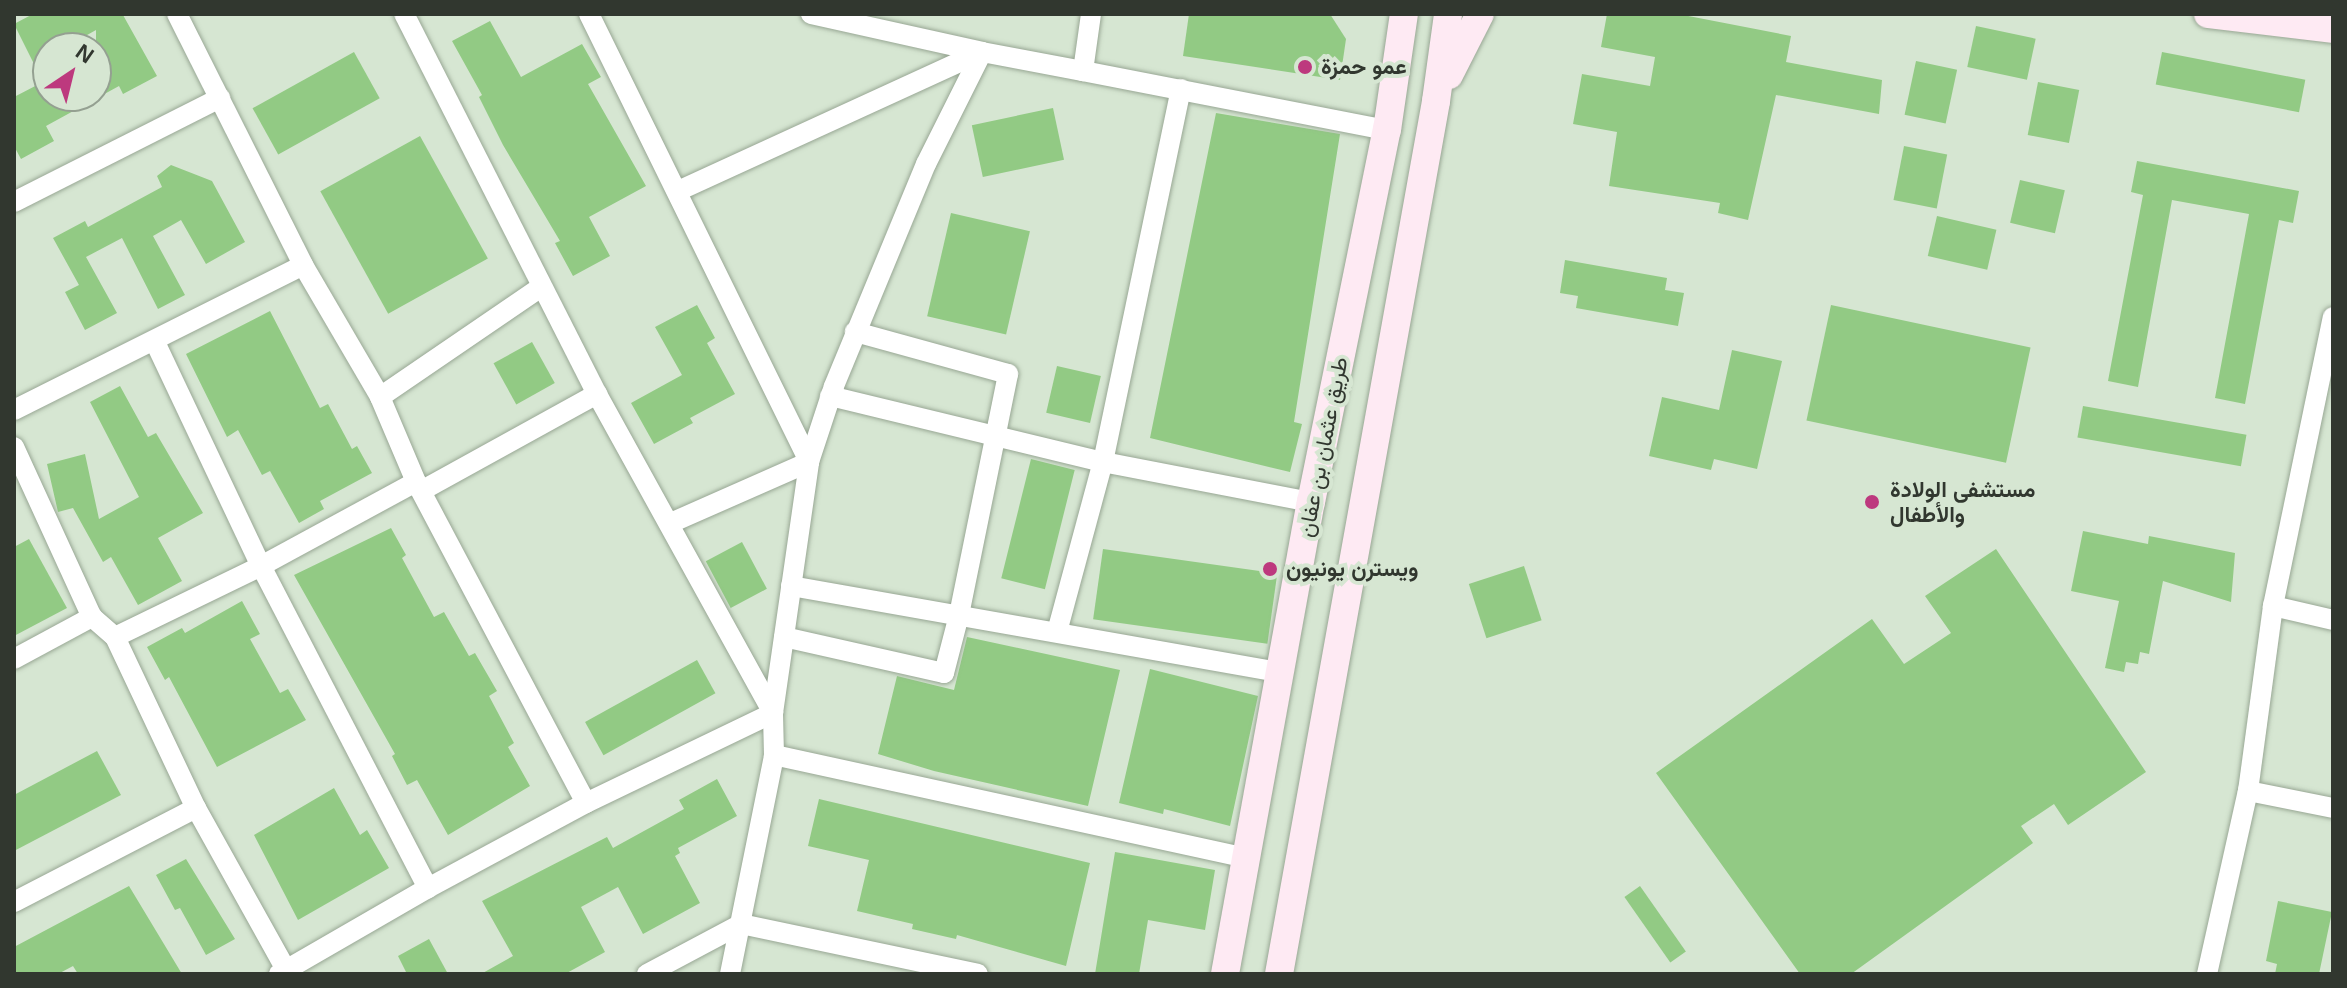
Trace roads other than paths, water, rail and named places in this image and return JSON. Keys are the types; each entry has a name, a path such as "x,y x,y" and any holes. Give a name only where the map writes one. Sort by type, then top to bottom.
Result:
{"main road":[{"path":"1386,14 1396,70"},
{"name":"طريق عثمان بن عفان","path":"1225,974 1311,502 1387,130 1404,14"},
{"path":"1279,974 1436,101 1448,14"},
{"path":"1436,101 1480,14"},
{"path":"2208,14 2333,29"}],"street":[{"path":"177,14 303,265 380,397 420,486 586,803"},
{"path":"404,14 597,394 671,523 773,713"},
{"path":"589,14 809,462"},
{"path":"811,14 982,52 1387,130"},
{"path":"1083,71 1091,14"},
{"path":"678,191 982,52"},
{"path":"730,974 774,755 773,713 809,462 855,332 926,164 982,52"},
{"path":"1057,632 1103,462 1181,89"},
{"path":"14,202 220,98"},
{"path":"14,410 155,342 303,265"},
{"path":"380,397 541,287"},
{"path":"2207,974 2248,791 2273,606 2324,399 2333,317"},
{"path":"784,637 944,673 959,615 1008,374 855,332"},
{"path":"155,342 261,566 428,888"},
{"path":"115,637 420,486 597,394"},
{"path":"830,396 1103,462 1311,502"},
{"path":"14,447 92,617 115,637 196,808 283,972 428,888 586,803 773,713"},
{"path":"671,523 809,462"},
{"path":"791,586 1281,672"},
{"path":"2273,606 2333,620"},
{"path":"14,659 92,617"},
{"path":"774,755 1245,858"},
{"path":"2248,791 2333,808"},
{"path":"14,902 196,808"},
{"path":"647,974 741,924 925,968 978,974"}],"place":[{"name":"عمو حمزة","path":"1305,67"},
{"name":"مستشفى الولادة والأطفال","path":"1872,502"},
{"name":"ويسترن يونيون","path":"1270,569"}]}
